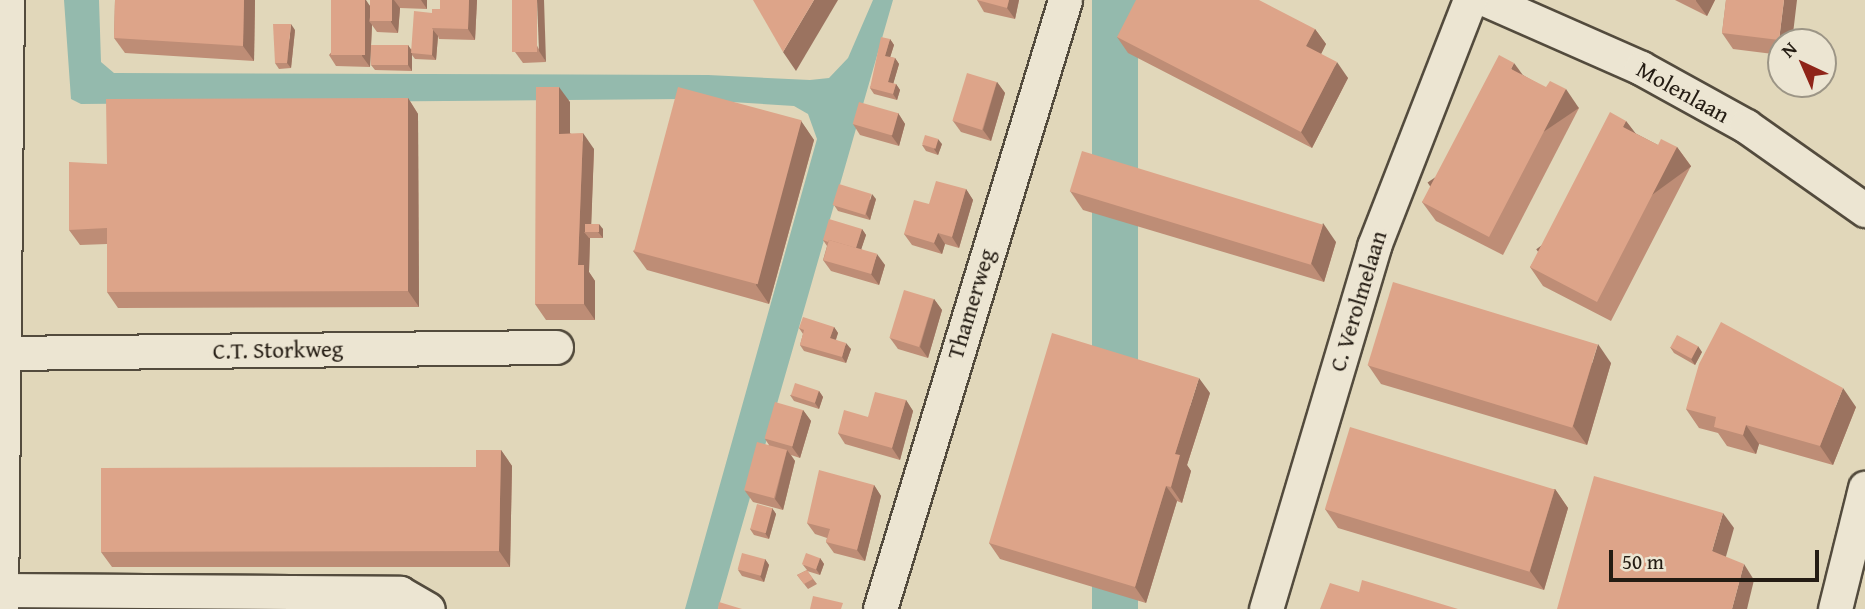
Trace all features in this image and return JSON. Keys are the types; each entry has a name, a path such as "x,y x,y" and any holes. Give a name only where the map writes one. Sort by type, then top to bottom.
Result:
{"street":[{"path":"7,0 1,353 1,600 400,593 428,609"},
{"name":"Thamerweg","path":"880,609 1065,0"},
{"name":"C. Verolmelaan","path":"1266,609 1374,246 1470,0"},
{"name":"Molenlaan","path":"1487,0 1641,68 1746,127 1865,210"},
{"name":"C.T. Storkweg","path":"1,353 556,347"},
{"path":"1835,609 1865,488"}],"water":[{"path":"64,0 99,0 101,62 114,73 708,75 810,80 829,78 848,58 873,0 893,0 718,609 685,609 817,139 808,114 794,106 683,99 81,104 71,99"},
{"path":"1092,0 1138,0 1138,609 1092,609"}],"building":[{"path":"115,0 244,0 243,46 114,38"},
{"path":"331,0 365,0 365,55 331,55"},
{"path":"370,0 392,0 392,21 370,21"},
{"path":"440,0 469,0 468,29 432,28 432,9 440,9"},
{"path":"512,0 537,0 537,52 512,52"},
{"path":"753,0 814,0 783,52"},
{"path":"977,0 1009,0 1007,8"},
{"path":"1136,0 1259,0 1315,29 1306,46 1337,62 1301,132 1117,37"},
{"path":"1726,0 1784,0 1780,28 1767,28 1767,39 1722,33"},
{"path":"414,11 432,13 432,55 411,53"},
{"path":"273,24 291,24 287,63 275,63"},
{"path":"881,37 890,39 885,56 895,58 888,82 896,84 893,94 870,88"},
{"path":"371,45 408,45 408,65 371,65"},
{"path":"1499,55 1514,63 1511,69 1546,87 1550,81 1566,89 1489,237 1422,202"},
{"path":"967,73 997,82 982,130 952,121"},
{"path":"536,87 559,87 559,134 583,133 578,265 584,265 584,304 535,304"},
{"path":"678,87 802,120 758,284 634,251"},
{"path":"408,98 408,291 107,292 107,228 69,230 69,162 107,164 106,99"},
{"path":"859,102 898,113 892,135 853,124"},
{"path":"1610,112 1626,121 1623,127 1658,145 1661,139 1677,147 1597,302 1530,267"},
{"path":"925,135 938,139 935,149 922,145"},
{"path":"1082,151 1323,225 1311,265 1070,191"},
{"path":"936,181 966,189 952,237 938,233 934,243 904,234 914,200 929,204"},
{"path":"839,184 872,194 865,215 833,205"},
{"path":"829,219 862,229 856,248 823,240"},
{"path":"585,224 599,224 599,232 585,232"},
{"path":"829,240 877,254 871,274 823,260"},
{"path":"1393,282 1598,345 1572,428 1368,365"},
{"path":"904,290 934,299 919,347 889,338"},
{"path":"803,317 834,327 830,338 846,343 842,357 800,345 804,330 799,328"},
{"path":"1721,322 1843,388 1820,446 1746,425 1743,435 1714,427 1716,417 1686,409 1699,364"},
{"path":"1052,333 1199,378 1175,454 1180,455 1171,487 1166,486 1135,587 989,543"},
{"path":"1677,335 1698,346 1692,359 1670,347"},
{"path":"795,383 819,391 815,403 791,395"},
{"path":"875,392 906,400 892,448 838,433 844,410 868,417"},
{"path":"775,402 803,410 792,447 765,439"},
{"path":"1350,427 1555,490 1530,572 1325,509"},
{"path":"757,442 787,450 774,498 744,490"},
{"path":"476,450 501,450 499,551 101,552 101,468 476,467"},
{"path":"819,470 874,485 857,550 826,542 830,529 807,523"},
{"path":"1594,476 1723,513 1712,551 1744,564 1732,609 1557,609"},
{"path":"757,504 772,508 766,533 750,529"},
{"path":"742,553 765,559 761,576 738,569"},
{"path":"806,553 820,558 816,569 802,564"},
{"path":"807,570 813,579 804,584 797,575"},
{"path":"1362,580 1458,609 1320,609 1330,583 1359,592"},
{"path":"813,596 843,603 841,609 810,609"},
{"path":"719,602 742,609 718,609"}]}
